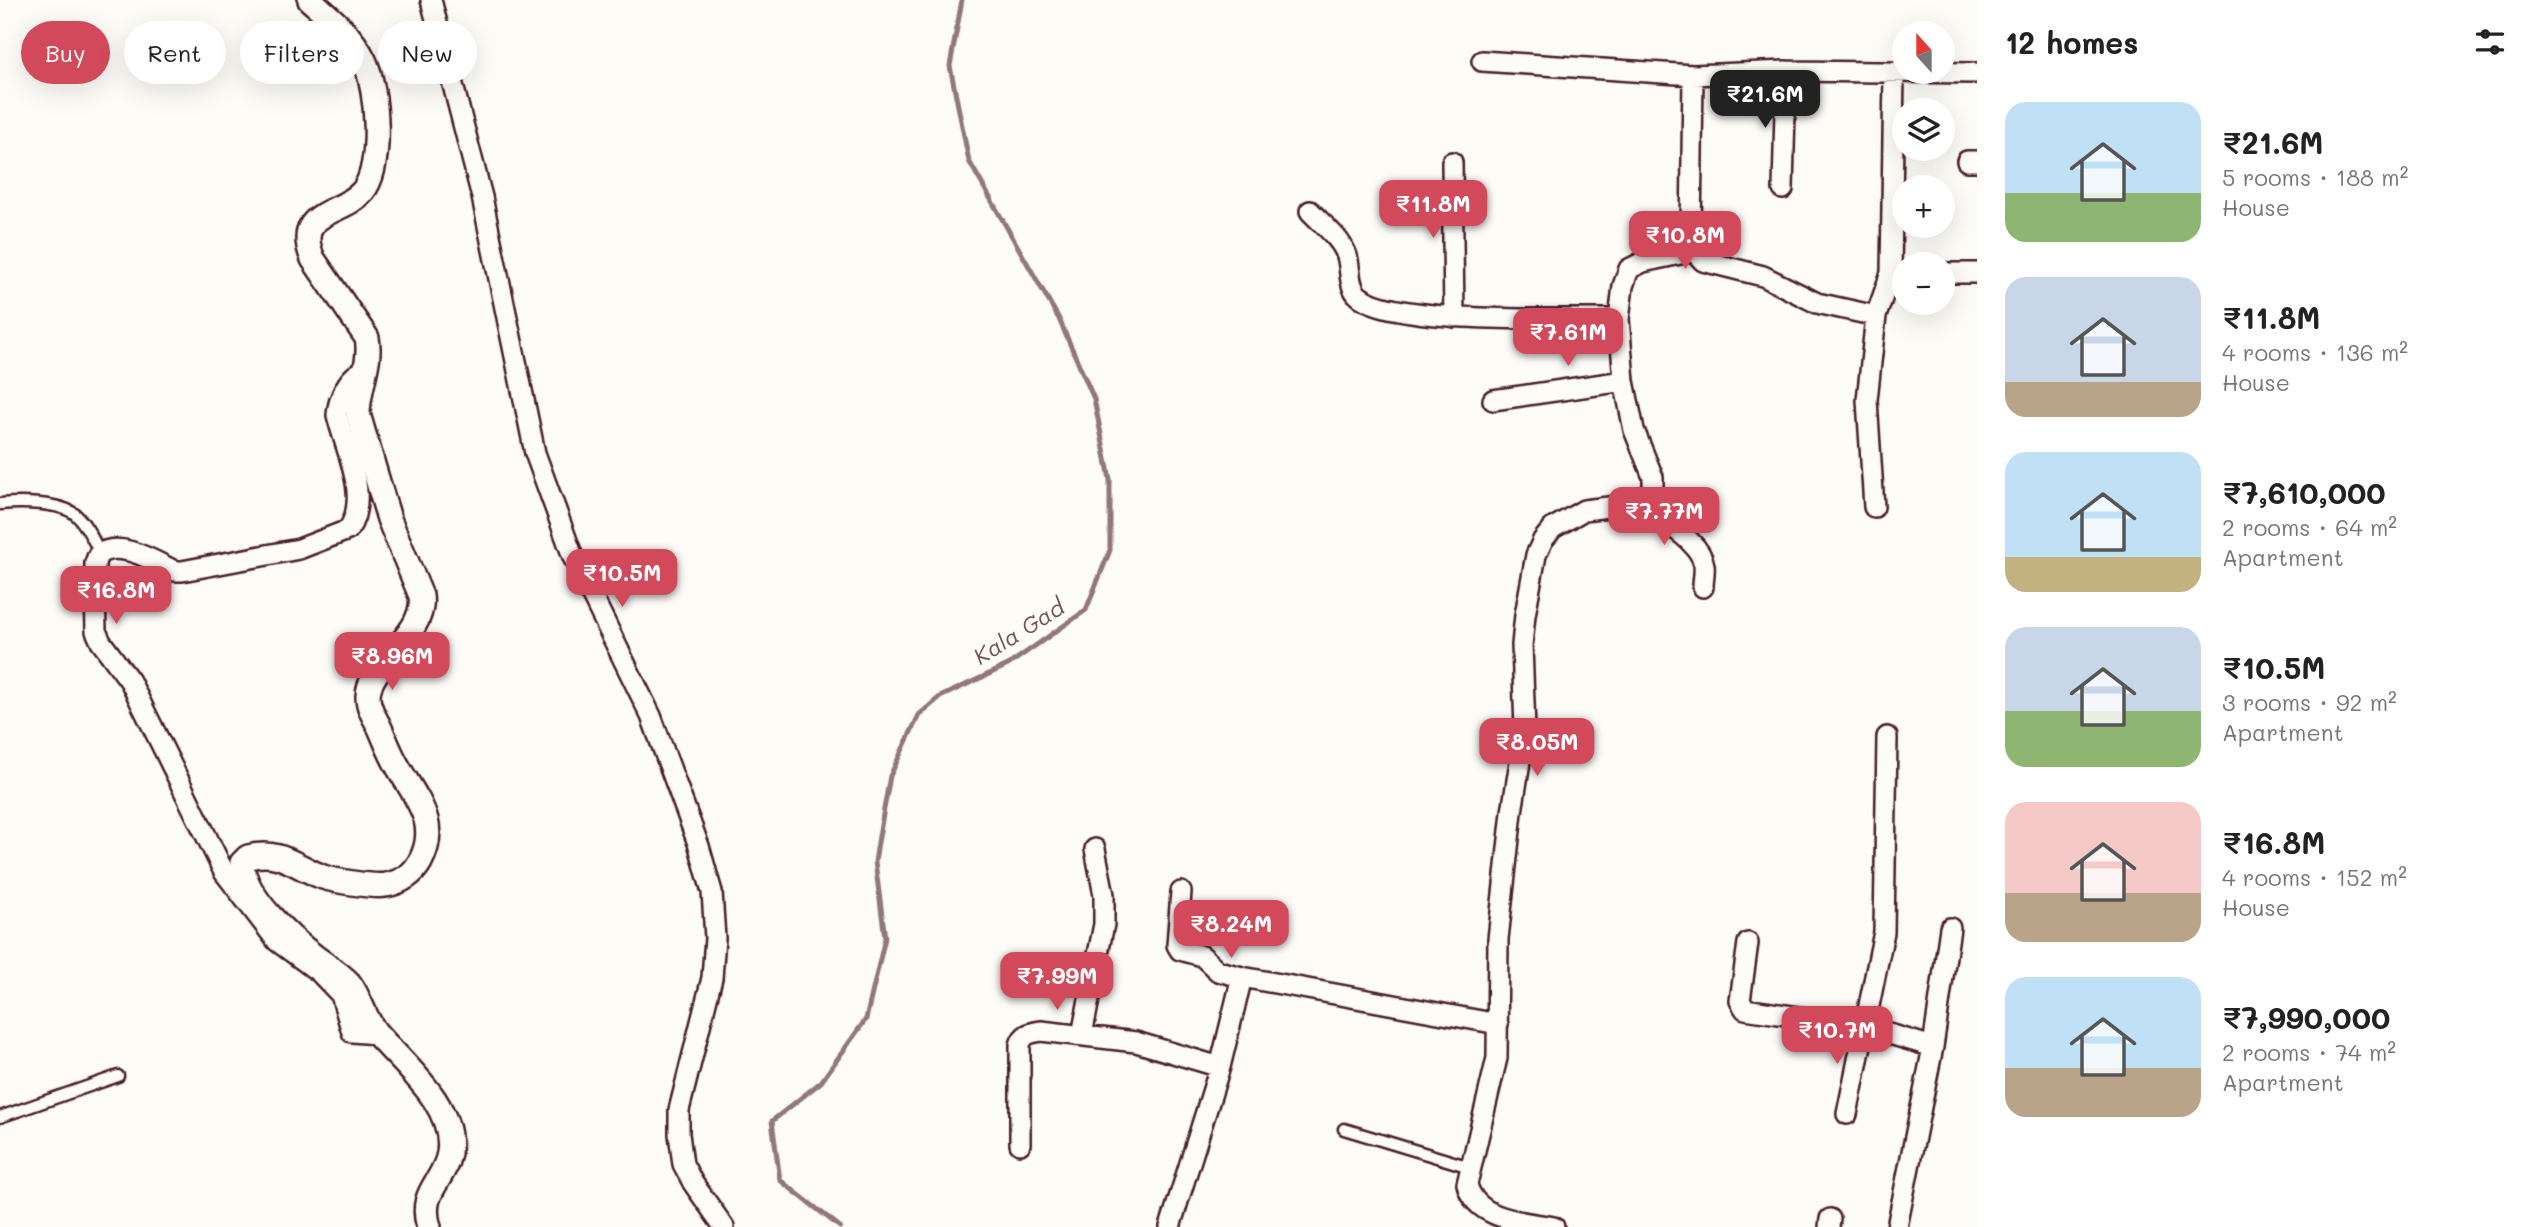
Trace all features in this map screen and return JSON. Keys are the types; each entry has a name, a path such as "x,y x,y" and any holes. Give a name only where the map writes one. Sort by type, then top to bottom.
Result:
{"street":[{"path":"310,0 335,22 363,58 368,68 373,102 376,149 370,178 362,193 320,216 308,232 307,246 367,338 370,350 358,398 358,414 389,519 421,596 422,607 418,619 376,675 368,694 370,707 397,765 423,809 427,824 427,847 415,871 403,881 383,885 324,877 272,854 248,857 242,863 255,896 288,935 318,960 338,972 351,986 377,1034 420,1079 448,1127 449,1151 446,1164 426,1205 429,1227"},
{"path":"431,0 485,210 535,453 573,557 650,716 699,846 712,892 715,939 712,978 679,1110 679,1134 683,1164 724,1227"},
{"path":"1482,61 1693,75 1786,71 1892,73"},
{"path":"1783,189 1786,71"},
{"path":"1955,73 1977,73"},
{"path":"1693,75 1691,237 1694,251 1703,261 1763,275 1817,303 1876,316"},
{"path":"1894,84 1897,252"},
{"path":"1452,162 1454,317"},
{"path":"1310,211 1342,245 1353,289 1373,303 1454,317 1619,319"},
{"path":"1554,1227 1513,1220 1481,1207 1469,1194 1467,1184 1497,1058 1498,939 1512,812 1525,730 1524,625 1536,555 1553,528 1584,510 1642,503 1653,488 1653,477 1634,430 1624,381 1619,319 1623,286 1629,269 1643,262 1694,251"},
{"path":"1955,273 1977,273"},
{"path":"1874,507 1867,400 1876,316 1892,283"},
{"path":"364,371 353,378 339,402 337,415 358,498 357,512 348,530 299,549 182,571 175,571 124,551 115,549 100,552 95,563 95,591 96,631 101,642 130,681 224,872 277,941 320,972 341,995 352,1032 377,1034"},
{"path":"1493,400 1624,381"},
{"path":"1642,503 1692,542 1701,555 1704,566 1703,587"},
{"path":"1847,1114 1884,932 1887,737"},
{"path":"1082,1035 1105,916 1104,895 1095,849"},
{"path":"1181,892 1177,945 1180,950 1202,956 1218,971 1498,1024"},
{"path":"1897,1227 1933,1047 1950,928"},
{"path":"1748,943 1740,1001 1745,1009 1866,1027 1933,1047"},
{"path":"1170,1227 1220,1067 1242,977"},
{"path":"1020,1143 1022,1039 1031,1033 1041,1031 1136,1042 1220,1067"}],"lane":[{"path":"0,504 49,505 74,512 100,552"},
{"path":"0,1117 118,1076"},
{"path":"1344,1129 1470,1167"}],"waterway":[{"name":"Kala Gad","path":"840,1227 780,1180 772,1121 821,1082 866,1019 885,938 875,862 890,776 919,715 940,697 1008,665 1086,610 1110,550 1110,479 1094,399 1059,319 969,161 950,66 962,0"}]}
